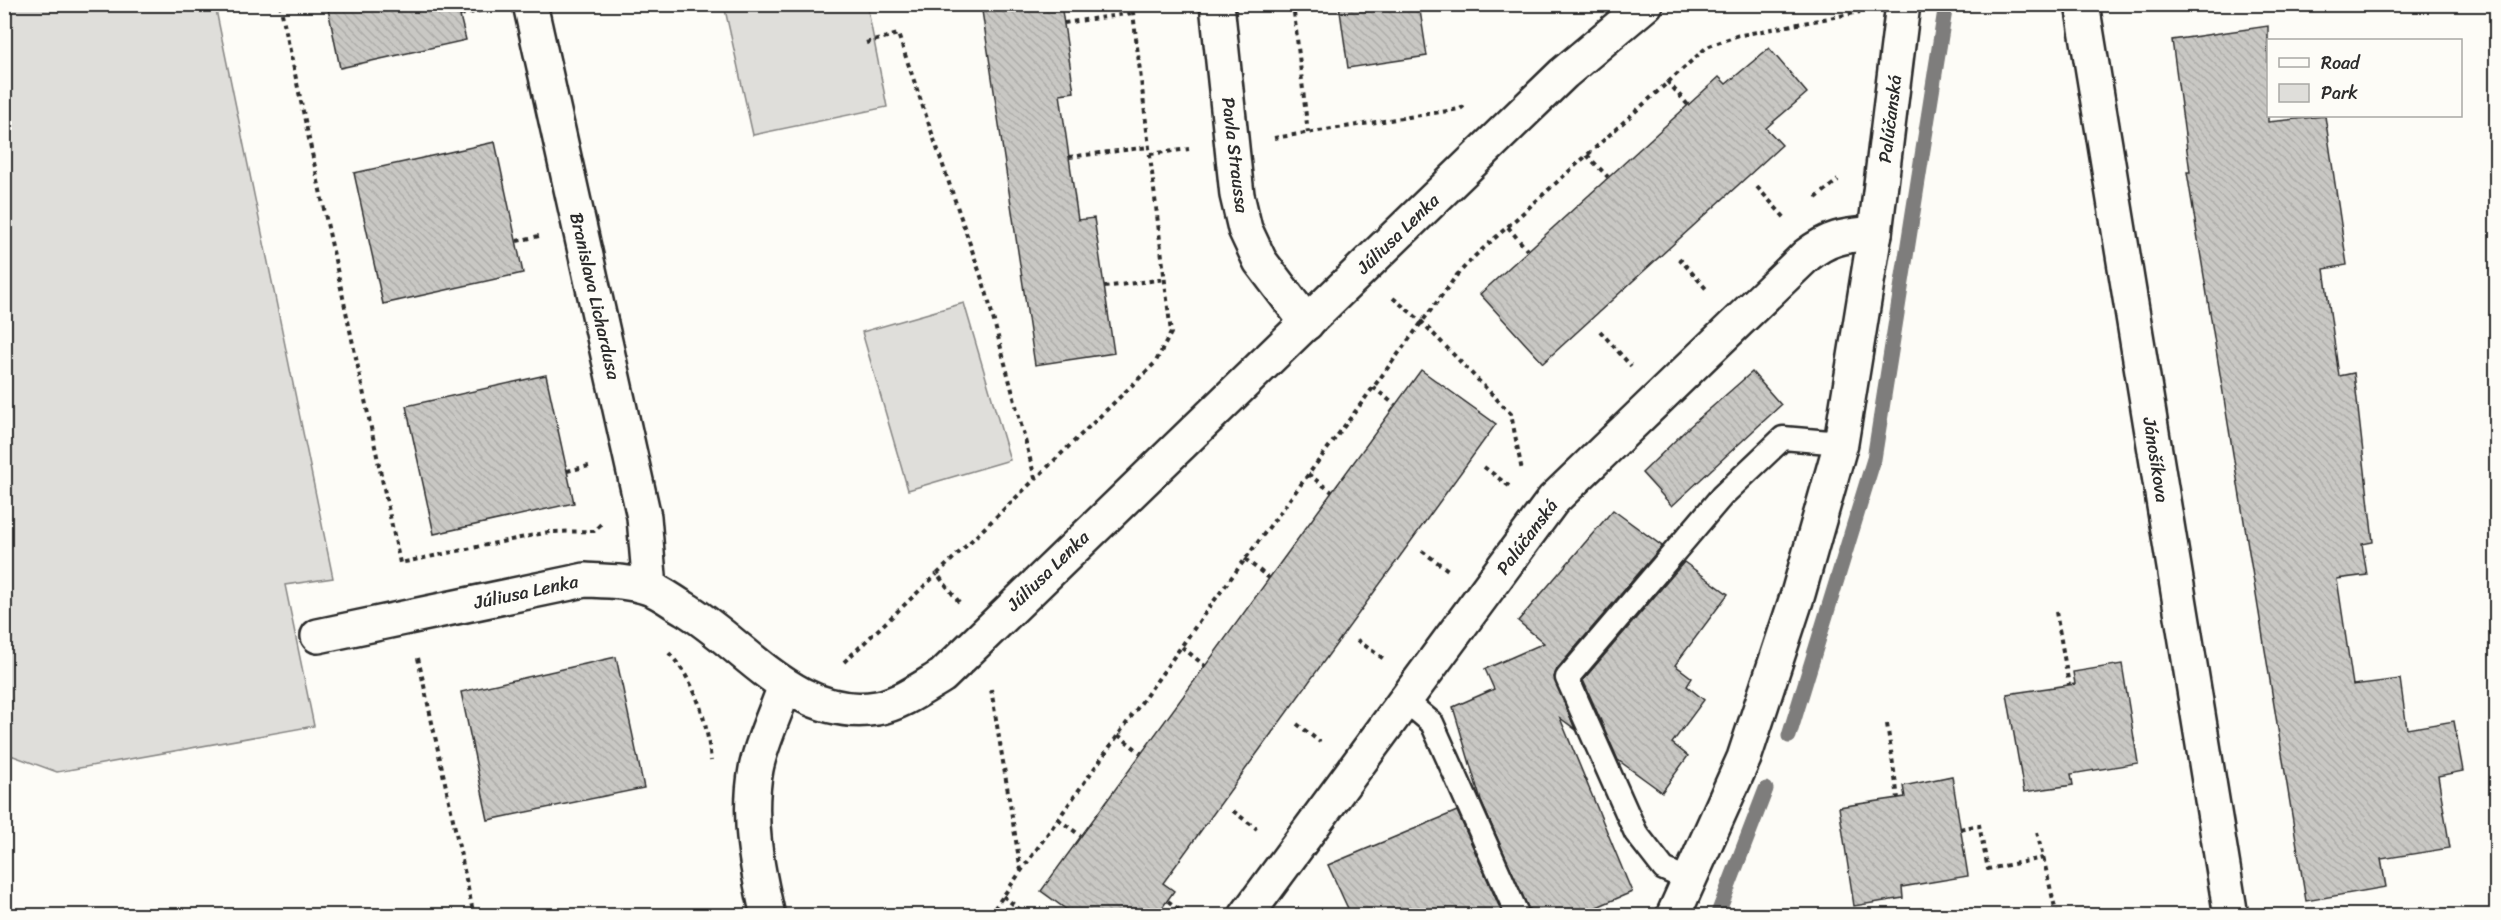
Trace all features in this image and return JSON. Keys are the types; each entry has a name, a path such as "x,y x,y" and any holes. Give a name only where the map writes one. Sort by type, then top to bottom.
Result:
{"street":[{"name":"Branislava Lichardusa","path":"530,4 644,517 650,588"},
{"name":"Pavla Straussa","path":"1217,4 1237,195 1245,228 1260,261 1306,323"},
{"name":"Júliusa Lenka","path":"318,636 585,579 650,588 704,620 785,686 814,702 848,710 878,708 908,697 942,675 1564,73 1646,4"},
{"name":"Jánošíkova","path":"2082,4 2231,915"},
{"name":"Palúčanská","path":"1673,915 1744,758 1798,594 1841,443 1875,233 1887,7"},
{"name":"Palúčanská","path":"1246,915 1553,500 1807,255 1824,242 1846,236 1875,233"},
{"path":"768,915 760,884 752,817 756,768 785,686"}],"lane":[{"path":"1689,880 1664,869 1636,833 1568,678 1722,496 1784,438 1841,443"},
{"path":"1405,700 1432,723 1518,915"}],"path":[{"path":"280,4 399,563 549,532 594,531 610,515"},
{"path":"835,665 846,662 1155,363 1171,333 1132,4"},
{"path":"1293,4 1308,133"},
{"path":"989,915 1245,559 1463,268 1707,47 1736,36 1887,7"},
{"path":"460,15 490,9"},
{"path":"1064,23 1133,13"},
{"path":"866,43 898,34 986,291 1035,479"},
{"path":"1667,81 1688,105"},
{"path":"1150,154 1308,133 1460,109 1468,104"},
{"path":"1069,158 1149,147"},
{"path":"1587,155 1608,177"},
{"path":"1757,187 1789,223"},
{"path":"1508,227 1527,250"},
{"path":"517,241 549,234"},
{"path":"1679,258 1710,294"},
{"path":"1360,271 1422,321 1511,414 1523,476"},
{"path":"1104,287 1165,279"},
{"path":"1600,331 1632,366"},
{"path":"1373,387 1395,405"},
{"path":"567,471 598,463"},
{"path":"1484,467 1512,488"},
{"path":"1308,474 1332,492"},
{"path":"1422,551 1451,572"},
{"path":"1245,559 1269,578"},
{"path":"938,574 982,634 1021,872"},
{"path":"2056,612 2069,685"},
{"path":"409,617 474,915"},
{"path":"1357,640 1387,662"},
{"path":"1182,647 1205,666"},
{"path":"668,651 694,688 704,716 712,765"},
{"path":"1297,724 1326,746"},
{"path":"1887,724 1898,798"},
{"path":"1118,735 1142,753"},
{"path":"1233,811 1262,833"},
{"path":"1058,819 1081,836"},
{"path":"1960,829 1979,825 1988,869 2043,858"},
{"path":"2037,832 2057,915"},
{"path":"1003,896 1028,915"},
{"path":"1168,901 1187,915"}],"green space":[{"path":"4,5 215,5 333,578 285,585 314,726 57,772 5,753"},
{"path":"724,5 867,5 887,107 753,135"},
{"path":"964,303 1010,460 908,490 862,332"}],"building":[{"path":"327,4 457,4 466,40 340,68"},
{"path":"981,4 1061,4 1074,92 1060,94 1078,220 1094,218 1114,353 1035,365"},
{"path":"1339,4 1419,4 1427,56 1348,68"},
{"path":"2268,26 2268,122 2325,117 2347,265 2324,269 2339,376 2354,373 2373,542 2362,544 2367,575 2337,579 2353,685 2400,679 2407,729 2454,721 2463,771 2438,776 2450,848 2381,859 2386,887 2306,901 2187,172 2190,172 2172,40"},
{"path":"1769,48 1807,93 1766,128 1782,145 1543,363 1480,294 1719,77 1726,84"},
{"path":"495,142 523,273 383,304 354,173"},
{"path":"1421,370 1496,424 1163,883 1174,891 1157,915 1074,915 1041,891"},
{"path":"1752,372 1781,405 1672,506 1642,473 1688,428"},
{"path":"546,375 574,503 434,534 406,406"},
{"path":"1613,510 1662,546 1557,669 1554,677 1575,729 1560,718 1632,892 1578,915 1531,915 1481,801 1453,707 1494,689 1485,669 1544,643 1518,621"},
{"path":"1684,562 1728,594 1675,665 1692,678 1687,686 1704,700 1672,743 1688,756 1662,792 1618,760 1583,680"},
{"path":"616,657 644,788 488,820 461,692"},
{"path":"2122,664 2138,763 2071,774 2073,785 2024,792 2007,694 2075,684 2073,672"},
{"path":"1952,776 1968,876 1902,887 1903,898 1854,906 1839,807 1905,797 1903,786"},
{"path":"1457,811 1503,915 1351,915 1328,865"}],"waterway":[{"path":"1789,736 1874,459 1946,4"},
{"path":"1717,916 1766,789"}]}
